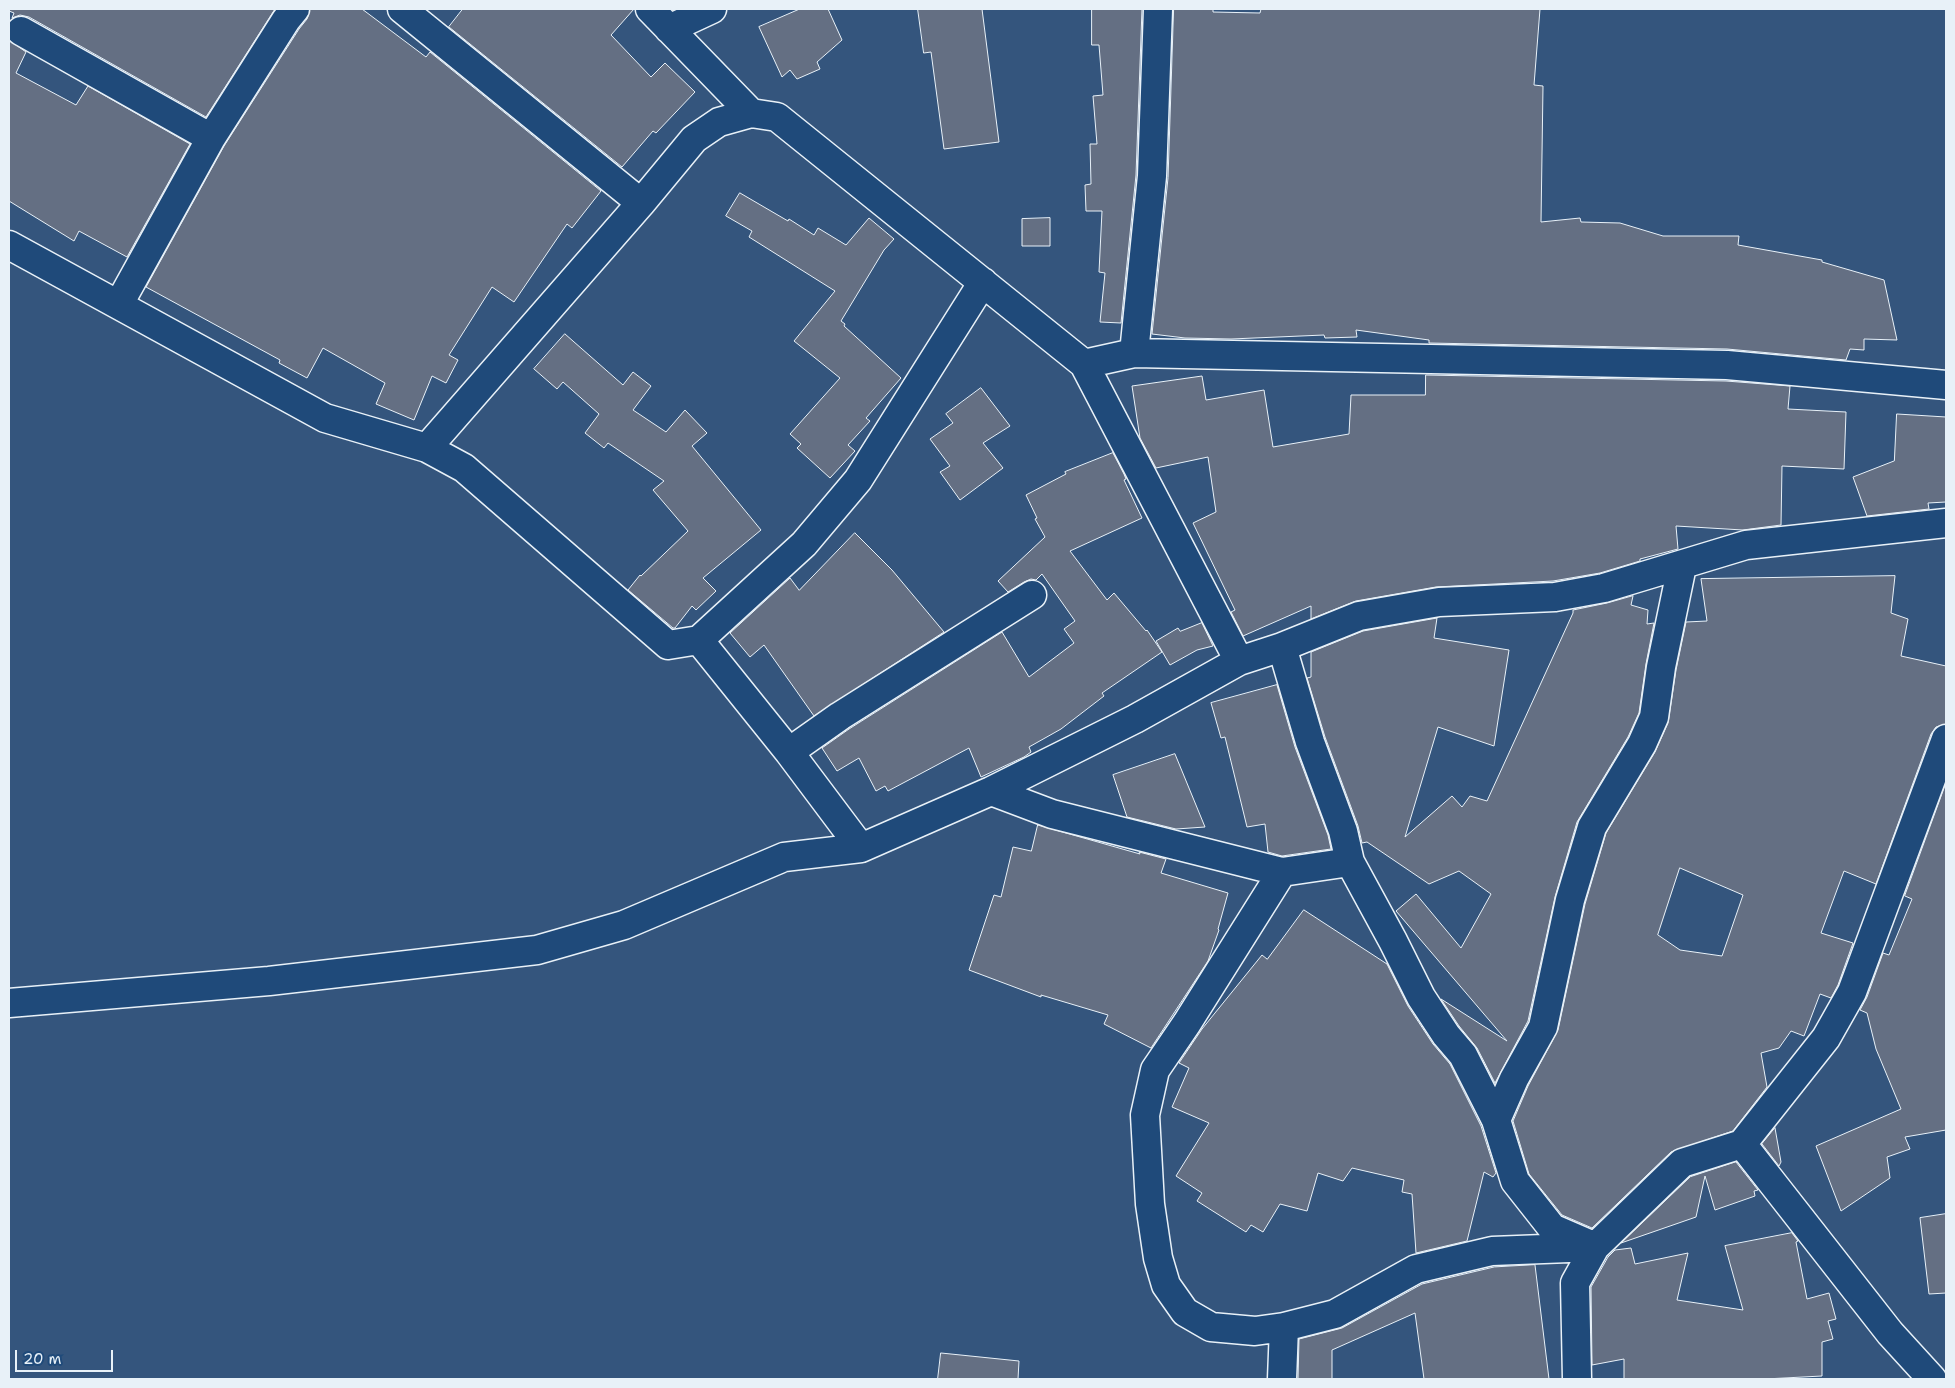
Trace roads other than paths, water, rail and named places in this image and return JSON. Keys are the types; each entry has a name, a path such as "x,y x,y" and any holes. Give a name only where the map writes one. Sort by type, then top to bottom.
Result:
{"street":[{"path":"119,304 210,138 295,9"},
{"path":"402,9 641,203"},
{"path":"650,9 751,113"},
{"path":"669,28 712,9"},
{"path":"1134,353 1152,176 1158,9"},
{"path":"21,31 210,138"},
{"path":"427,448 641,203 694,138 719,122 751,113 777,117 1084,364 1239,661"},
{"path":"9,245 325,418 427,448 464,468 668,645 699,640 804,544 858,480 983,282"},
{"path":"1084,364 1134,353 1727,365 1946,385"},
{"path":"9,1003 269,981 537,950 624,925 784,857 861,848 991,791 1136,719 1239,661 1282,647 1359,616 1439,602 1555,597 1604,588 1746,546 1946,523"},
{"path":"1496,1120 1514,1079 1543,1027 1570,900 1592,827 1642,744 1654,717 1661,667 1682,566"},
{"path":"789,752 840,716 1032,595"},
{"path":"699,640 789,752 861,848"},
{"path":"1282,647 1310,742 1343,831 1350,862 1421,997 1463,1055 1496,1120 1515,1181 1552,1228 1595,1247"},
{"path":"1577,1379 1575,1283 1595,1247 1682,1163 1742,1144 1826,1038 1852,992 1946,740"},
{"path":"991,791 1052,814 1282,872 1350,862"},
{"path":"1282,872 1187,1023 1155,1070 1145,1115 1150,1204 1158,1258 1166,1285 1185,1312 1211,1327 1255,1331 1284,1327 1335,1314 1416,1269 1492,1252 1595,1247"},
{"path":"1742,1144 1890,1333 1932,1379"},
{"path":"1282,1379 1284,1327"}]}
